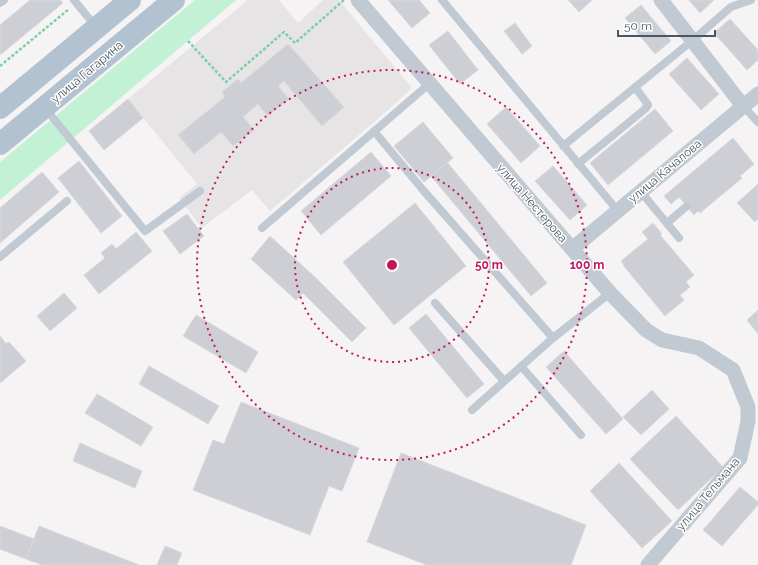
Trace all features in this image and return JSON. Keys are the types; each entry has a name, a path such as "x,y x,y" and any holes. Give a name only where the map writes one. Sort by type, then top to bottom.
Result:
{"main road":[{"path":"0,108 130,0"},
{"name":"улица Гагарина","path":"0,144 174,0"}],"street":[{"name":"улица Нестерова","path":"358,0 610,293 646,330 662,340 699,348 733,370"},
{"path":"661,0 743,106"},
{"name":"улица Качалова","path":"572,249 758,94"},
{"name":"улица Тельмана","path":"648,565 740,458 748,421 748,407 733,370"}],"lane":[{"path":"0,3 4,0"},
{"path":"442,0 618,211"},
{"path":"563,146 693,40 731,7 751,0"},
{"path":"75,1 97,28"},
{"path":"262,228 429,84"},
{"path":"578,164 648,105 635,87"},
{"path":"743,106 758,122"},
{"path":"44,108 145,231 200,191"},
{"path":"374,131 423,190 553,338"},
{"path":"641,192 679,238"},
{"path":"0,257 67,201"},
{"path":"667,223 687,206"},
{"path":"472,410 553,338 610,293"},
{"path":"435,303 504,381"},
{"path":"521,366 581,435"}],"path":[{"path":"188,41 226,82 284,32 295,43 344,0"},
{"path":"0,66 75,1"}],"shaded area":[{"path":"248,0 279,0 298,23 323,0 339,0 412,88 270,211 252,190 202,228 179,198 197,184 128,99"}],"green space":[{"path":"195,0 236,0 0,200 0,162"}],"building":[{"path":"30,0 60,0 63,3 0,55 0,25"},
{"path":"388,0 419,0 430,13 412,28"},
{"path":"568,0 592,0 579,12"},
{"path":"689,0 714,0 700,13"},
{"path":"641,5 671,41 655,54 625,18"},
{"path":"730,19 758,50 758,60 747,70 714,33"},
{"path":"515,23 532,46 522,54 504,31"},
{"path":"448,31 478,70 460,84 429,45"},
{"path":"288,44 344,107 322,126 284,81 278,86 289,99 268,116 258,104 243,117 254,130 233,146 221,132 194,154 178,135 225,97 222,92 238,79 241,83"},
{"path":"687,58 719,94 701,110 669,74"},
{"path":"128,99 143,118 104,150 89,131"},
{"path":"506,107 540,146 521,163 487,124"},
{"path":"655,109 673,131 608,185 590,163"},
{"path":"423,122 453,158 424,182 394,146"},
{"path":"733,138 754,164 740,176 742,178 700,213 698,211 694,215 679,197 671,204 664,196"},
{"path":"371,152 391,176 321,235 301,211"},
{"path":"79,161 122,216 101,233 58,178"},
{"path":"447,162 547,283 531,296 431,176"},
{"path":"553,166 587,205 570,220 535,181"},
{"path":"42,172 59,192 0,243 0,208"},
{"path":"758,184 758,219 755,222 737,203"},
{"path":"415,203 466,266 394,325 343,262"},
{"path":"187,214 204,236 180,254 163,231"},
{"path":"653,223 662,234 660,235 694,275 686,282 690,287 680,295 684,300 665,316 621,261 648,239 642,232"},
{"path":"136,232 152,251 99,294 84,275 105,258 101,253 112,244 116,249"},
{"path":"270,236 316,278 366,328 352,342 303,293 296,300 251,259"},
{"path":"64,293 77,308 50,331 37,316"},
{"path":"758,310 758,334 747,320"},
{"path":"426,314 484,384 467,398 409,328"},
{"path":"196,315 258,352 246,373 183,336"},
{"path":"0,336 6,344 9,342 26,361 0,383"},
{"path":"564,351 623,419 606,434 546,367"},
{"path":"149,366 219,406 208,424 139,384"},
{"path":"652,390 669,409 641,435 623,417"},
{"path":"97,394 153,427 141,446 85,413"},
{"path":"241,402 359,448 342,491 329,486 310,535 193,490 213,440 224,444"},
{"path":"676,416 723,467 678,510 630,459"},
{"path":"80,443 142,471 135,488 73,461"},
{"path":"401,453 586,525 571,565 427,565 367,542"},
{"path":"619,463 672,521 642,548 590,491"},
{"path":"740,487 758,502 758,505 722,546 703,530"},
{"path":"0,526 34,539 26,559 0,549"},
{"path":"39,526 139,565 42,565 26,559"},
{"path":"165,546 182,553 177,565 157,565"}]}
